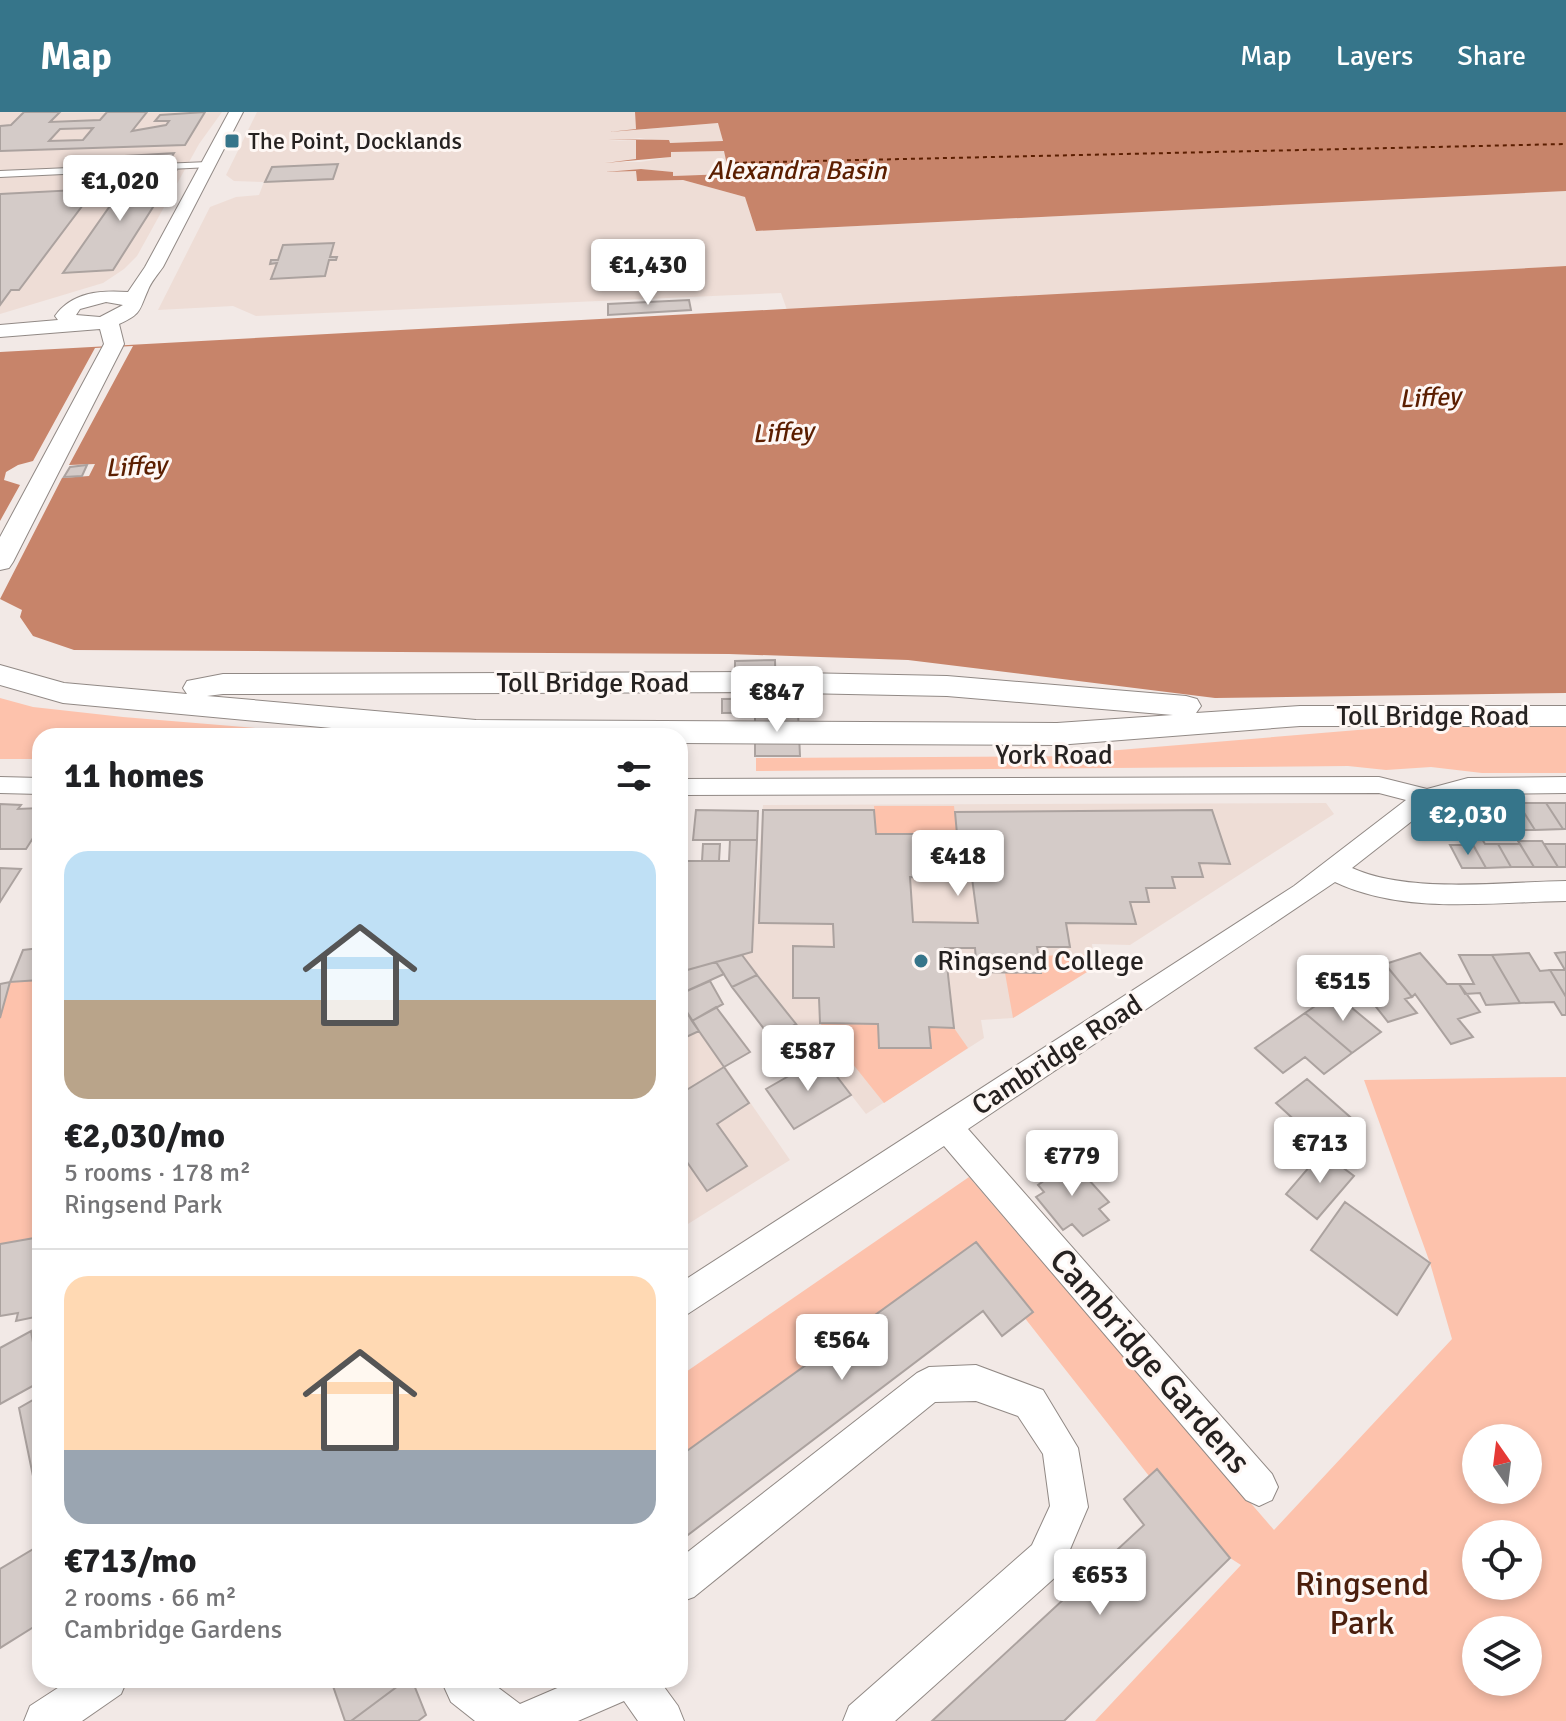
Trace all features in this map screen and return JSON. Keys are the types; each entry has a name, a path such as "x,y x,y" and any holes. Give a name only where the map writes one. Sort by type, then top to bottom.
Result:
{"main road":[{"path":"0,331 99,322 127,313 134,306 138,290 164,248 234,114"},
{"path":"99,322 66,319 65,312 132,275 164,248"},
{"path":"0,323 105,296 122,296 132,300 134,306"},
{"path":"0,562 114,344 99,322"},
{"name":"Toll Bridge Road","path":"0,675 63,693 444,728"},
{"name":"Toll Bridge Road","path":"125,698 223,684 770,682 947,686 1300,716"},
{"name":"Toll Bridge Road","path":"688,732 1057,734 1300,716 1566,716"}],"street":[{"path":"0,174 208,165"},
{"path":"0,785 32,786"},
{"name":"York Road","path":"688,787 1379,785 1427,797"},
{"path":"1427,797 1468,786 1566,785"},
{"name":"Cambridge Road","path":"688,1297 1189,969 1332,870 1427,797"},
{"path":"1332,870 1369,887 1409,893 1566,891"},
{"name":"Cambridge Gardens","path":"947,1127 1259,1487"},
{"path":"688,1577 929,1385 976,1383 1030,1403 1060,1448 1069,1507 1046,1559 864,1721"},
{"path":"45,1721 95,1688"},
{"path":"465,1688 509,1721"},
{"path":"529,1721 606,1688"},
{"path":"640,1688 663,1721"}],"shaded area":[{"path":"0,112 222,112 199,144 137,256 124,269 103,283 0,314"},
{"path":"257,112 635,112 636,129 610,132 719,123 723,142 669,143 640,138 609,141 636,140 636,160 605,162 640,162 670,157 671,152 725,151 729,174 673,176 672,172 641,169 605,172 636,171 637,181 683,180 745,197 756,231 1566,191 1566,266 787,310 781,293 256,316 233,306 158,310 210,207 236,197 259,195 264,182 234,181 226,175"},
{"name":"Ringsend College","path":"1326,803 1334,814 1130,945 1092,944 1095,967 1013,1018 981,1020 984,1038 866,1114 742,955 752,951 763,805"},
{"path":"688,1013 790,1160 688,1224"}],"green space":[{"path":"0,698 33,707 255,728 32,728 32,759 0,759"},
{"path":"1566,724 1566,773 1482,773 1431,767 1386,770 1348,766 756,771 756,758 1108,756 1107,751 1418,725"},
{"path":"874,806 954,806 957,834 876,834"},
{"path":"1093,954 1095,967 1013,1018 1005,973 1041,973 1038,956"},
{"path":"32,981 32,1238 0,1244 0,1018 10,982"},
{"path":"820,1023 878,1024 879,1048 931,1048 929,1027 954,1028 968,1048 884,1103"},
{"name":"Ringsend Park","path":"1566,1077 1566,1721 1095,1721 1241,1565 1230,1558 1157,1470 1149,1476 1024,1317 1032,1311 976,1242 688,1450 688,1370 969,1177 1274,1530 1452,1339 1430,1263 1364,1080"}],"water":[{"name":"Alexandra Basin","path":"635,112 1566,112 1566,191 756,231 745,197 683,180 637,181 636,171 605,172 641,169 673,172 673,176 729,174 724,151 671,152 671,157 605,163 636,159 636,140 608,139 669,140 670,143 723,141 718,123 609,132 636,129"},
{"name":"Liffey","path":"1566,266 1566,693 1215,698 908,660 729,654 74,650 33,636 20,617 22,610 0,599 0,352"}],"pier":[{"path":"133,346 69,465 95,464 89,476 62,478 0,599 0,521 20,485 4,480 6,472 33,461 95,348"}],"building":[{"path":"24,112 60,112 50,122 100,120 107,112 147,112 132,131 166,125 169,121 155,121 160,115 205,112 185,145 0,151 0,126 11,125","holes":["93,128 83,140 49,141 60,129"]},
{"path":"174,153 168,163 118,165 125,156"},
{"path":"338,164 333,179 265,182 272,167"},
{"path":"176,171 113,270 63,273 133,173"},
{"path":"95,189 19,290 11,290 0,305 0,194"},
{"path":"334,243 330,257 337,257 336,260 329,260 325,276 271,279 277,263 270,264 271,260 278,260 283,245"},
{"path":"689,300 691,310 608,315 608,304"},
{"path":"87,465 82,476 64,477 70,467"},
{"path":"775,660 776,698 735,699 735,661"},
{"path":"812,698 813,712 722,713 722,699"},
{"path":"798,712 800,756 755,756 755,713"},
{"path":"1501,803 1518,803 1535,830 1505,830 1492,808"},
{"path":"1518,803 1546,803 1563,829 1535,830"},
{"path":"1546,803 1566,803 1566,829 1563,829"},
{"path":"0,804 21,805 18,809 32,808 32,840 26,849 0,849"},
{"path":"696,810 758,811 757,840 693,840"},
{"name":"Ringsend College","path":"763,810 874,810 876,834 957,834 955,812 1212,810 1230,864 1199,863 1203,877 1172,877 1175,888 1146,888 1149,902 1130,902 1136,924 1066,923 1070,947 1037,947 1041,973 977,972 975,948 945,948 954,1028 929,1027 931,1048 879,1048 878,1024 820,1023 819,998 793,998 793,946 834,947 833,924 759,923","holes":["910,877 972,878 978,923 913,922"]},
{"path":"1466,832 1478,832 1485,844 1498,844 1511,867 1486,868"},
{"path":"730,840 757,840 752,952 688,970 688,861 729,861"},
{"path":"1518,841 1542,841 1558,867 1534,867"},
{"path":"703,844 720,844 719,861 702,861"},
{"path":"1498,844 1520,844 1534,867 1511,867"},
{"path":"1544,844 1566,844 1566,867 1558,867"},
{"path":"1450,845 1473,845 1486,868 1462,868"},
{"path":"0,868 21,869 0,902"},
{"path":"32,949 32,981 10,982 23,950"},
{"path":"1566,952 1566,997 1550,970 1565,970 1555,953"},
{"path":"1420,953 1447,984 1459,984 1480,1012 1458,1019 1473,1037 1451,1044 1415,994 1412,997 1385,964"},
{"path":"1529,953 1540,971 1550,970 1566,997 1566,1015 1562,1015 1554,1002 1520,1003 1492,955"},
{"path":"742,955 757,975 732,987 716,962"},
{"path":"1459,955 1492,955 1520,1003 1486,1005 1480,993 1465,994 1459,984 1474,984"},
{"path":"716,962 724,974 688,990 688,970"},
{"path":"1385,964 1412,997 1405,999 1417,1013 1388,1022 1350,974"},
{"path":"757,975 796,1024 771,1038 732,987"},
{"path":"710,981 723,1004 692,1021 688,1014 688,991"},
{"path":"10,982 0,1018 0,984"},
{"path":"1334,993 1381,1032 1352,1053 1305,1013"},
{"path":"716,1007 750,1052 724,1067 692,1021"},
{"path":"1305,1013 1352,1053 1324,1074 1305,1057 1283,1073 1255,1048"},
{"path":"688,1014 699,1031 688,1036"},
{"path":"796,1024 809,1041 783,1054 771,1038"},
{"path":"822,1057 851,1095 794,1129 766,1089"},
{"path":"724,1067 749,1103 717,1124 747,1166 707,1191 688,1164 688,1089"},
{"path":"1307,1079 1357,1123 1325,1148 1276,1103"},
{"path":"1322,1152 1354,1176 1317,1219 1286,1194"},
{"path":"1068,1157 1109,1202 1099,1209 1109,1220 1083,1236 1072,1224 1063,1230 1036,1197 1044,1192 1038,1185 1045,1180 1041,1175"},
{"path":"1345,1202 1430,1263 1397,1315 1311,1250"},
{"path":"32,1238 32,1318 16,1321 18,1313 0,1316 0,1244"},
{"path":"976,1242 1033,1312 1002,1336 983,1311 688,1535 688,1450"},
{"path":"31,1331 32,1386 0,1404 0,1348"},
{"path":"32,1401 32,1471 19,1408"},
{"path":"1157,1469 1230,1558 1064,1721 932,1721 1144,1525 1124,1499"},
{"path":"32,1550 32,1628 0,1648 0,1569"},
{"path":"334,1688 395,1688 351,1721 345,1721"},
{"path":"395,1688 415,1688 426,1715 418,1721 351,1721"}],"ferry route":[{"path":"727,163 1566,144"}],"place":[{"name":"The Point, Docklands","path":"232,141"},
{"name":"Ringsend College","path":"921,961"}]}
